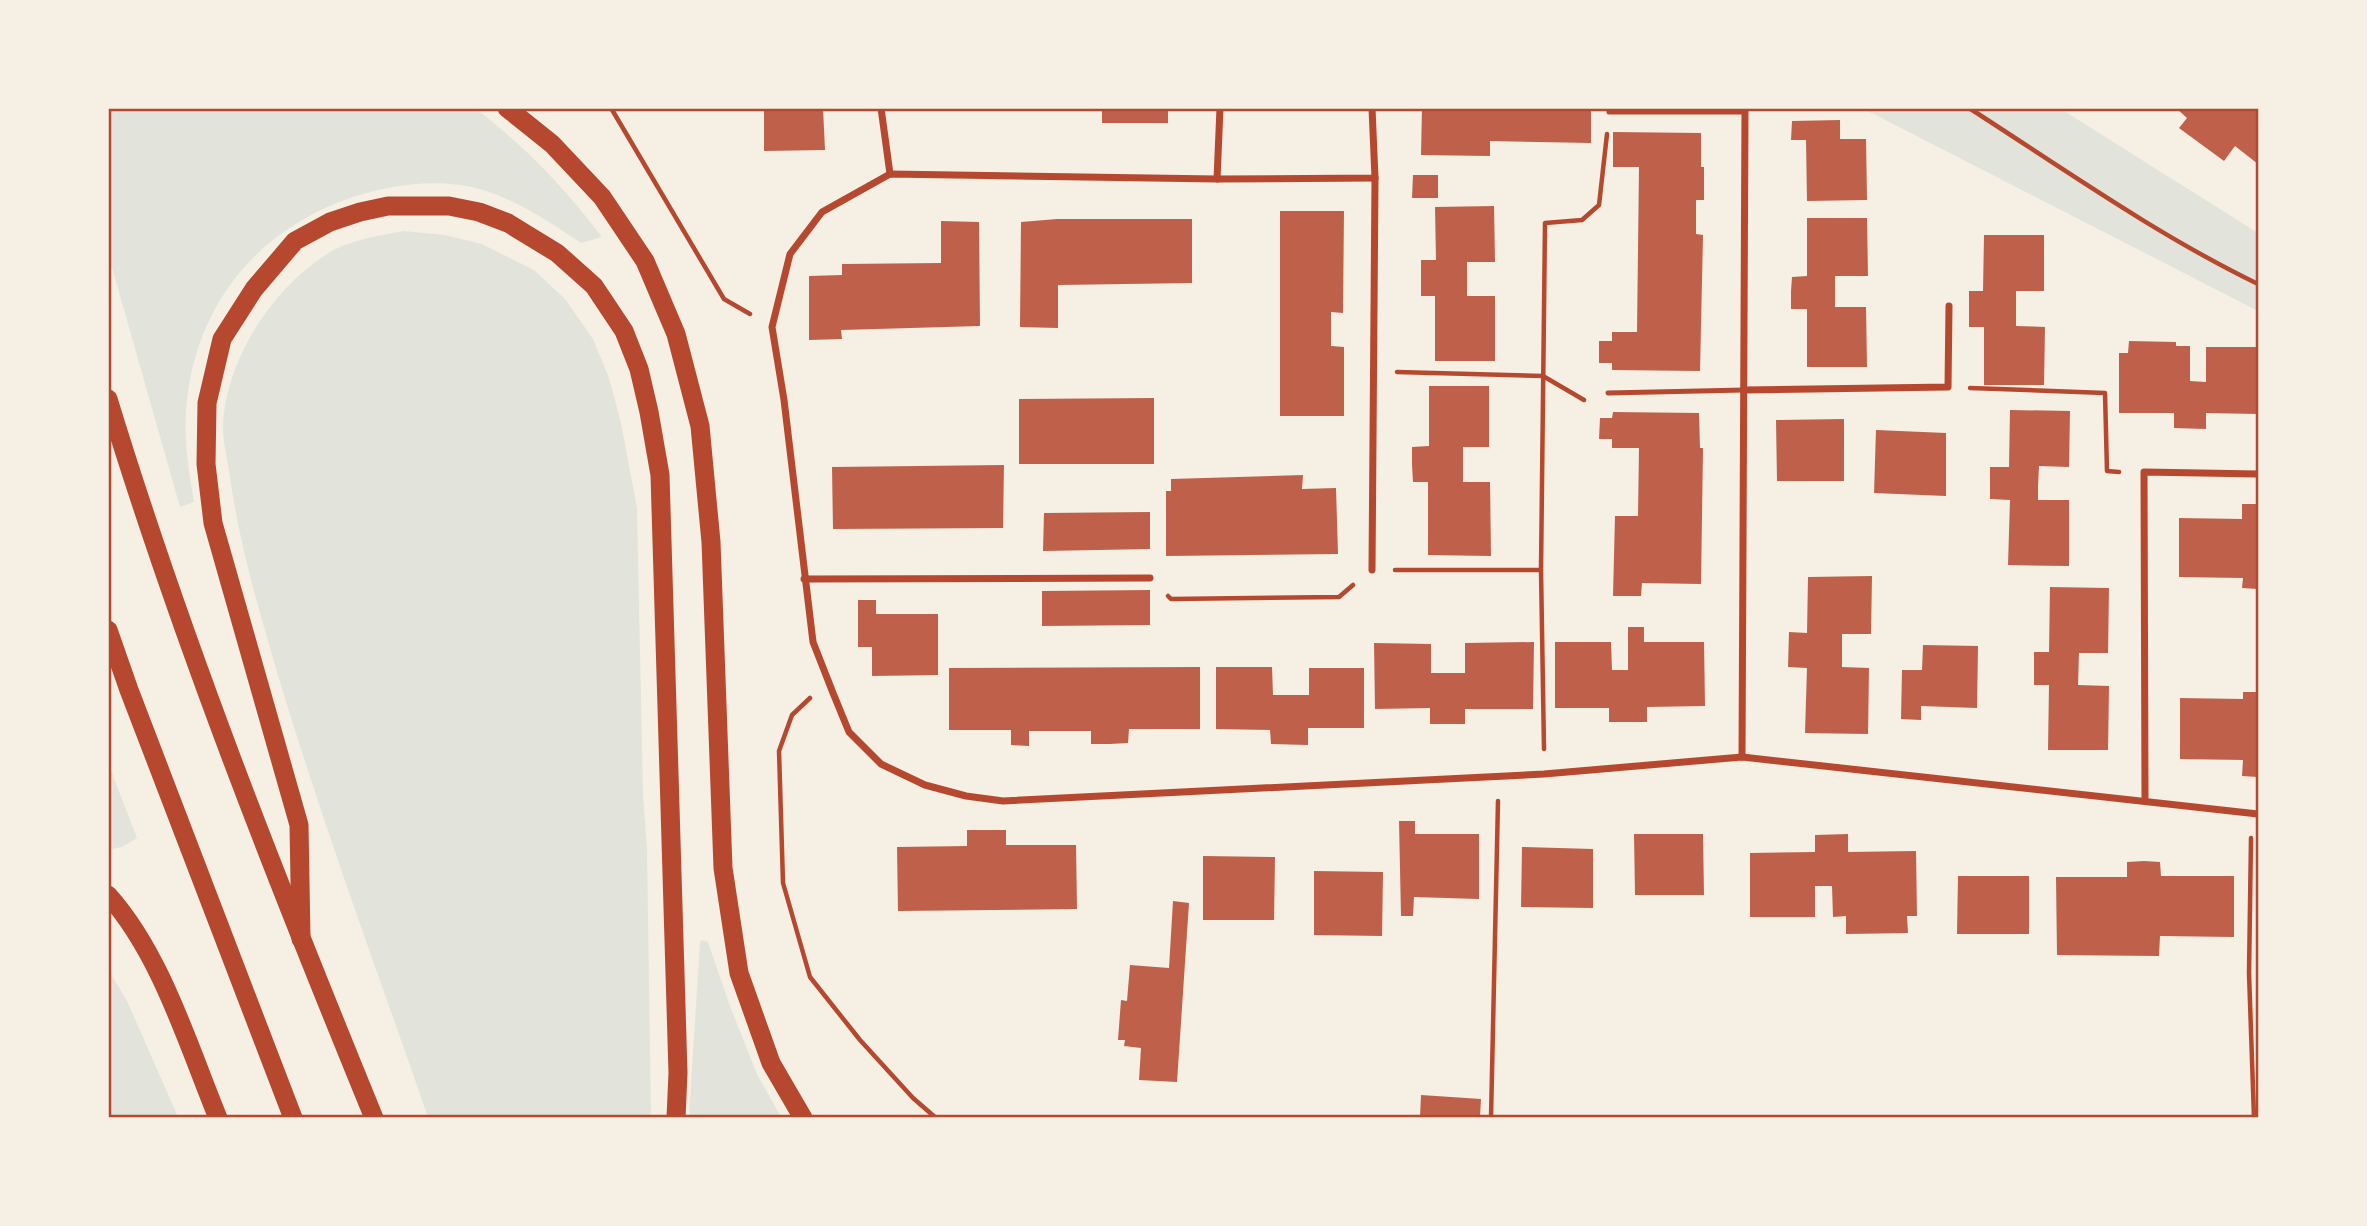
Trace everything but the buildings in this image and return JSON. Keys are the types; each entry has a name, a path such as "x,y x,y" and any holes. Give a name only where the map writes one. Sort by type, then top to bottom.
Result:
{"highway":[{"path":"508,108 552,144 602,197 645,261 676,334 700,426 711,542 723,868 739,973 771,1063 803,1118"},
{"path":"301,939 299,825 213,523 206,464 208,403 222,339 254,289 295,242 330,222 388,206 439,206 479,212 508,223 557,253 594,286 624,331 639,369 649,412 660,489 678,1073 676,1118"},
{"path":"108,400 145,519 204,687 373,1118"},
{"path":"108,630 293,1118"},
{"path":"108,895 124,913 161,979 218,1118"}],"street":[{"path":"881,108 890,174"},
{"path":"1217,179 1220,108"},
{"path":"1371,570 1375,372 1375,178 1372,108"},
{"path":"1742,757 1745,110"},
{"path":"1375,178 1217,179 890,174 822,212 790,254 772,327 784,400 813,642 849,732 881,764 925,785 966,796 1003,801 1544,774 1742,757 2255,813"},
{"path":"1744,390 1948,387 1949,306"},
{"path":"2145,800 2144,472 2259,474"},
{"path":"804,579 1150,579"}],"lane":[{"path":"1609,112 1745,110"},
{"path":"1608,393 1744,390"}],"path":[{"path":"611,108 724,299 772,327"},
{"path":"1969,108 2100,193 2228,269 2259,284"},
{"path":"1544,774 1541,570 1545,223 1581,220 1599,205 1609,112"},
{"path":"1375,372 1543,376 1588,403 1608,393"},
{"path":"1948,387 2105,393 2107,471 2144,472"},
{"path":"1150,579 1171,599 1339,597 1371,570 1541,570"},
{"path":"828,680 792,715 779,751 783,883 810,977 860,1040 913,1098 936,1118"},
{"path":"1491,1118 1498,776"},
{"path":"2254,1118 2249,973 2255,813"}],"shaded area":[{"path":"108,109 476,109 544,168 602,237 581,243 513,202 472,187 438,183 404,185 353,197 318,211 287,230 259,252 235,278 216,307 201,339 191,374 186,412 186,446 194,502 180,507 109,257"},
{"path":"1864,109 2061,109 2258,233 2258,311"},
{"path":"404,231 445,235 482,244 534,270 565,299 593,339 609,378 621,423 637,508 643,794 647,849 651,1117 428,1117 320,808 257,602 239,528 223,434 225,404 241,355 269,309 304,271 342,246 362,239"},
{"path":"108,763 137,838 122,847 111,849 108,847"},
{"path":"702,940 708,942 757,1074 781,1117 689,1117"},
{"path":"108,969 127,1001 178,1117 109,1117"}]}
